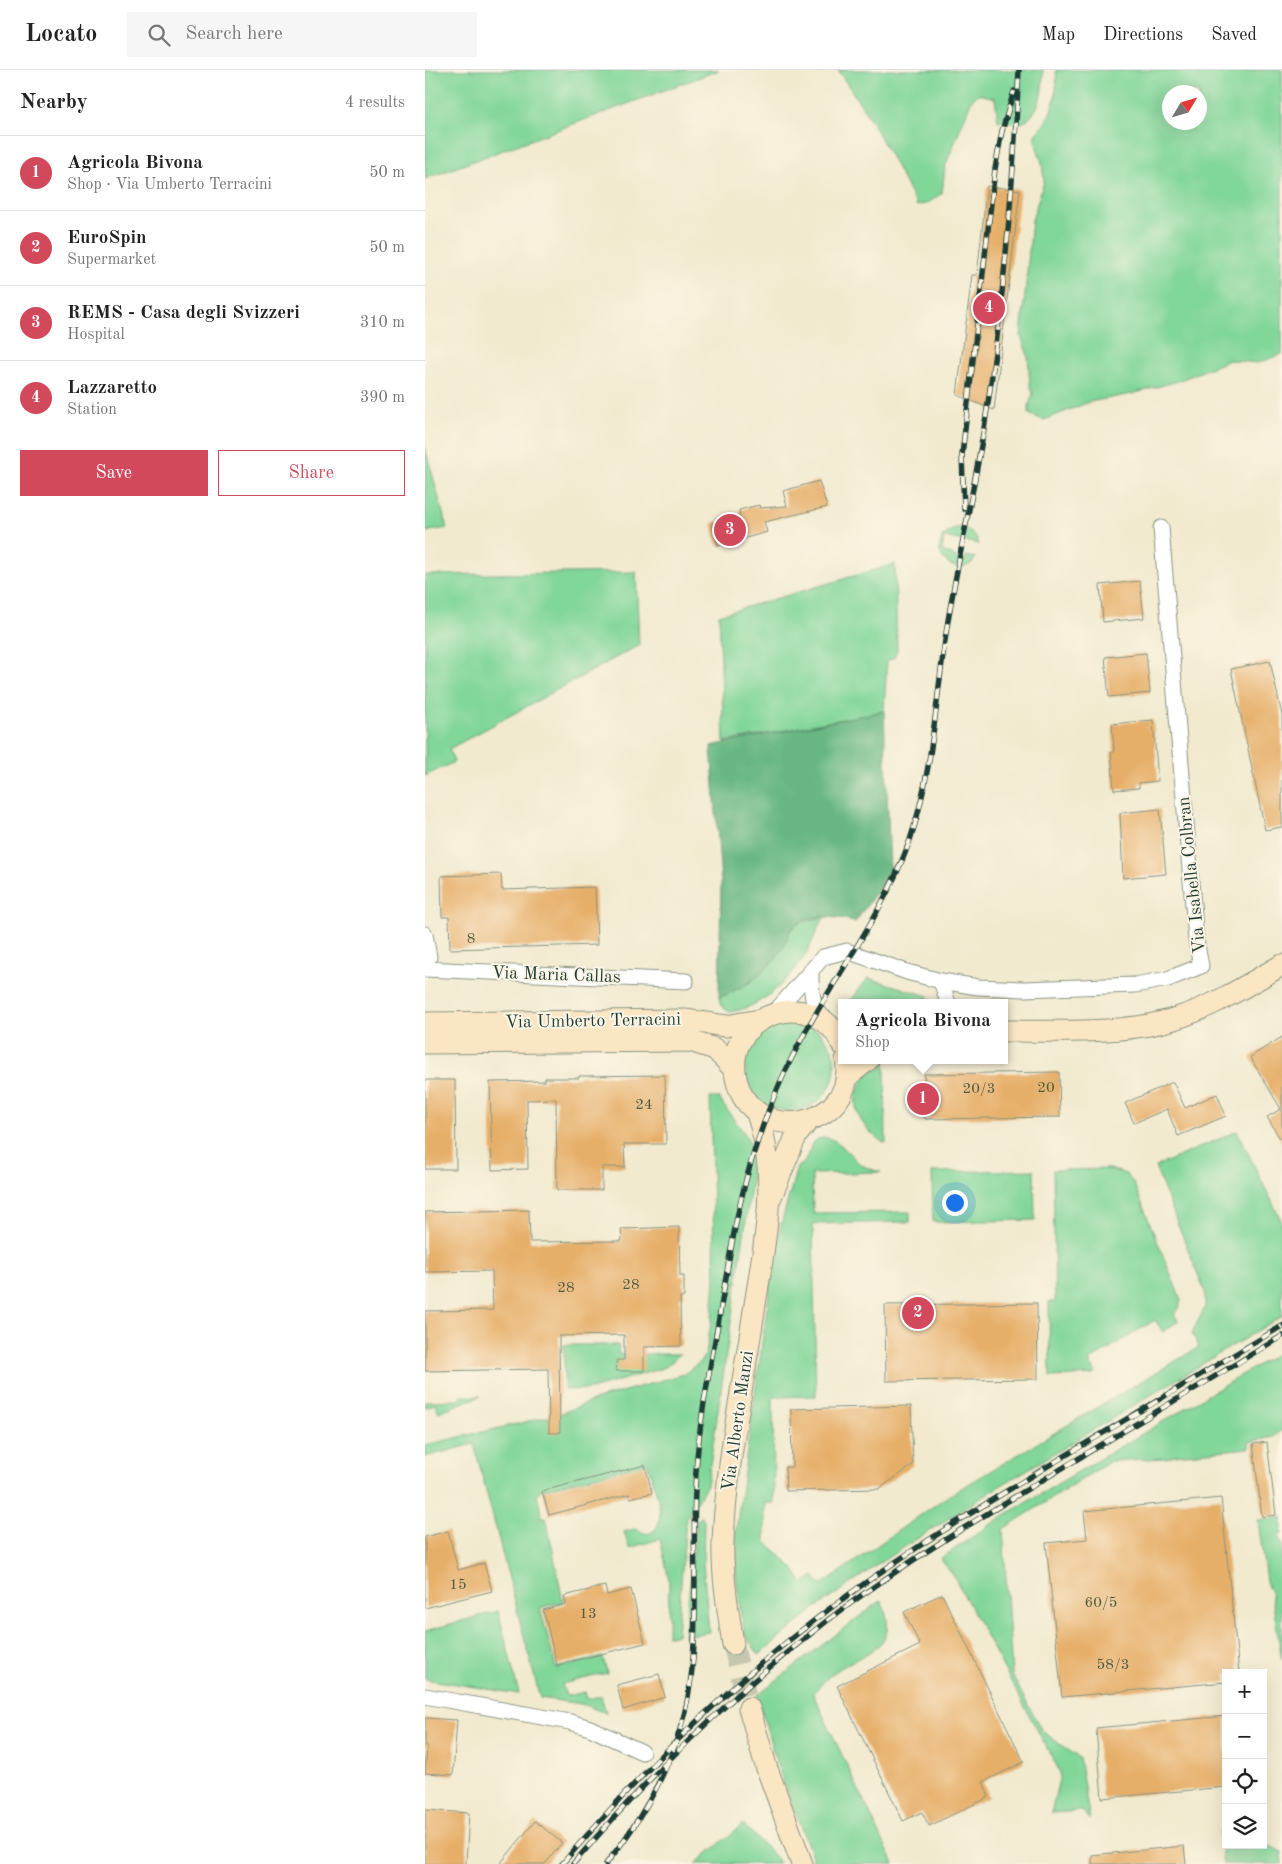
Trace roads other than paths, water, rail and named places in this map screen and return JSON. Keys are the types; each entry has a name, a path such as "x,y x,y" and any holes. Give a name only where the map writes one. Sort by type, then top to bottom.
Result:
{"main road":[{"path":"1008,1031 1133,1027 1179,1018 1209,1006 1282,965"},
{"name":"Via Umberto Terracini","path":"425,1023 685,1020 726,1026 796,1011 834,1030"},
{"path":"766,1017 742,1039 736,1053 734,1069 739,1090 756,1111 777,1122 808,1121 830,1107 842,1090 846,1069 858,1064"},
{"name":"Via Umberto Terracini","path":"425,1043 690,1041 715,1049 734,1069"},
{"name":"Via Alberto Manzi","path":"733,1644 725,1593 723,1542 729,1481 770,1200 767,1149 756,1111"},
{"name":"Via Alberto Manzi","path":"770,1200 781,1178 796,1136 808,1121"},
{"path":"749,1708 766,1766 802,1864"}],"street":[{"name":"Via Isabella Colbran","path":"766,1017 811,973 823,957 847,951 907,972 941,981 978,987 1024,989 1121,987 1168,978 1201,966 1196,940 1161,528"},
{"path":"425,934 429,957 425,968"},
{"name":"Via Maria Callas","path":"425,968 686,981"},
{"path":"811,973 813,1006 834,1030"},
{"path":"941,981 947,999"},
{"path":"425,1696 570,1722 590,1728 642,1752"}],"tunnel":[{"path":"733,1644 749,1708"}],"railway":[{"path":"606,1864 638,1820 664,1773 682,1723 688,1696 694,1645 694,1521 699,1435 734,1234 752,1159 767,1114 785,1071 820,1006 863,937 889,890 910,840 925,784 945,638 982,440 998,330 1014,157 1019,70"},
{"path":"964,509 962,455 995,169 1002,131 1014,91"},
{"path":"562,1864 623,1796 686,1731 753,1670 824,1613 878,1574 962,1518 1282,1326"},
{"path":"573,1864 632,1798 726,1705 793,1648 853,1601 959,1531 1282,1336"}],"place":[{"name":"Lazzaretto","path":"989,308"},
{"name":"REMS - Casa degli Svizzeri","path":"730,530"},
{"name":"Agricola Bivona","path":"923,1099"},
{"name":"EuroSpin","path":"918,1313"}]}
